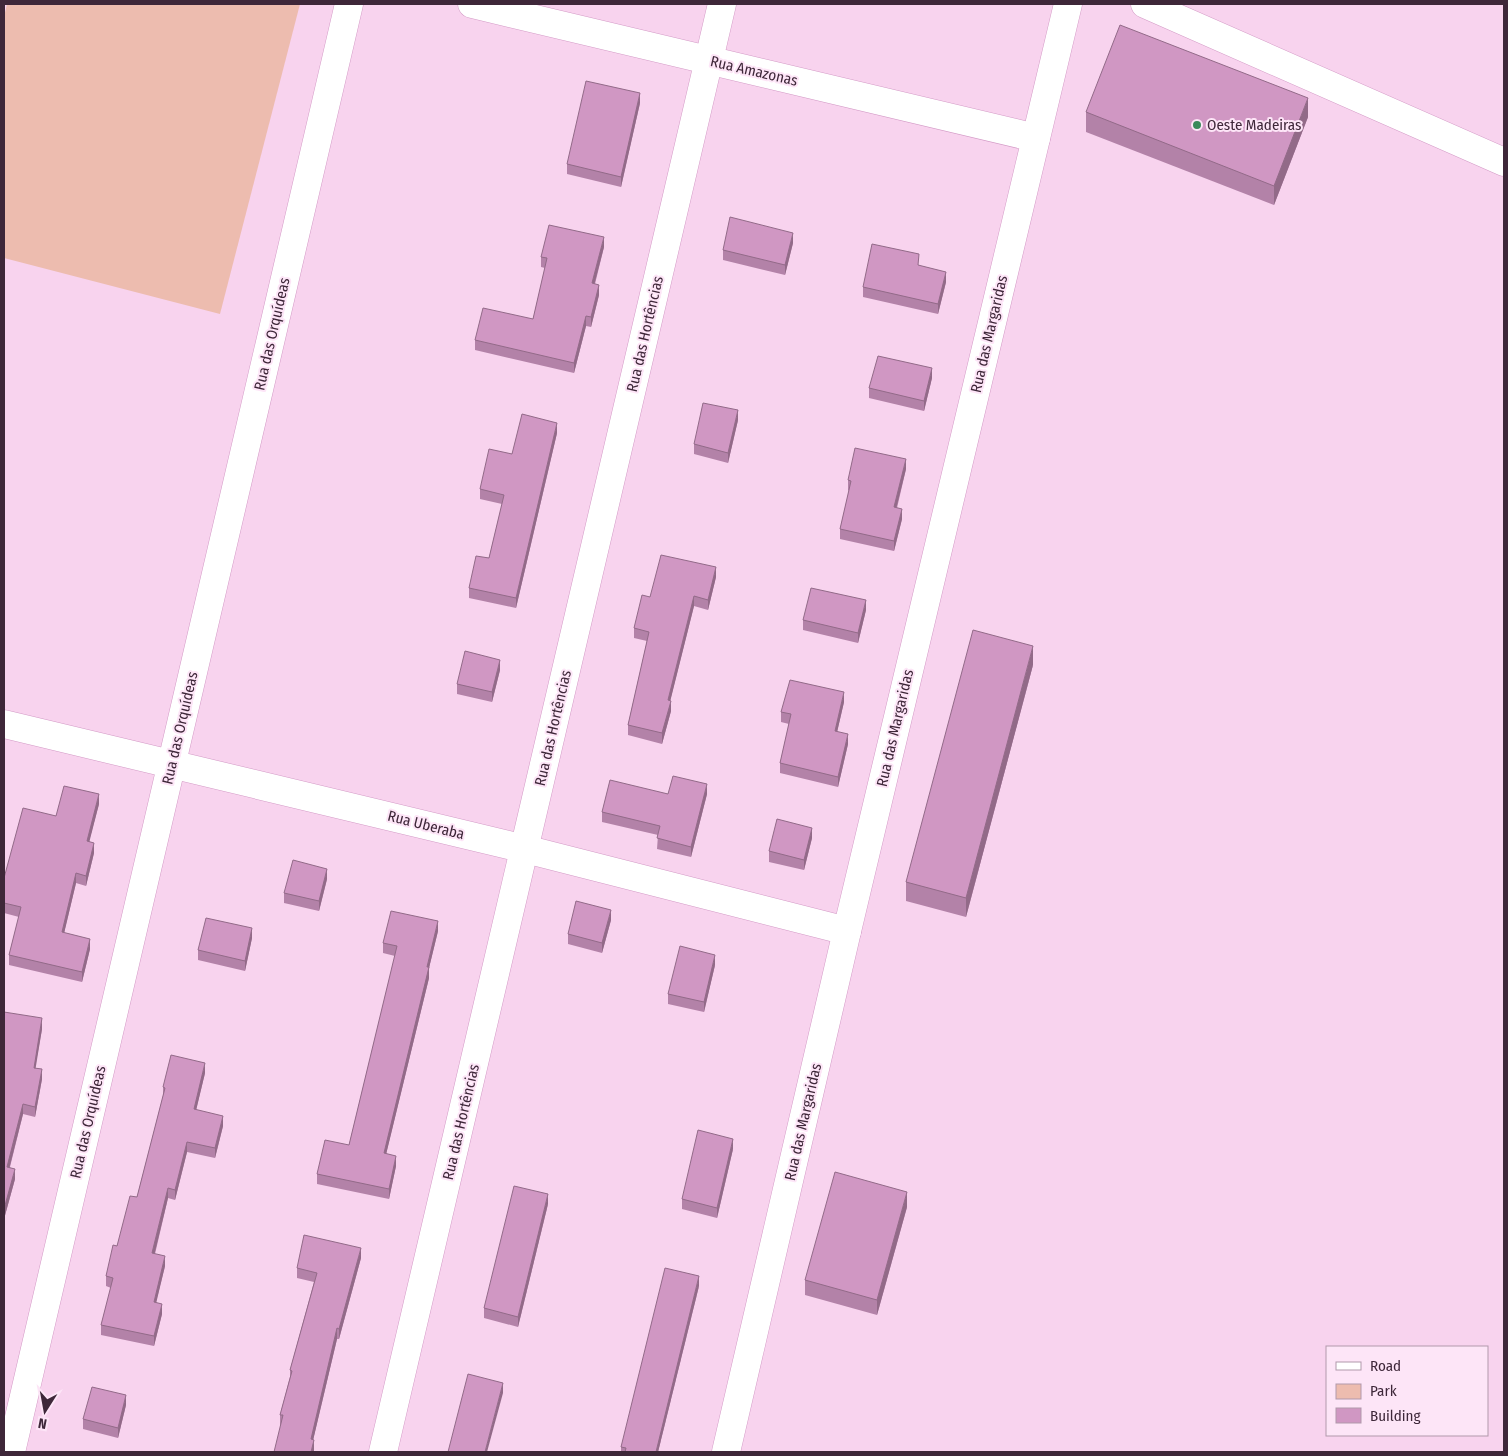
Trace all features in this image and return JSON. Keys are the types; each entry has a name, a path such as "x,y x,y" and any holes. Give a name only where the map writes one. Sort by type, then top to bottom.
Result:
{"street":[{"name":"Rua das Orquídeas","path":"11,1452 349,4"},
{"name":"Rua Amazonas","path":"472,4 1036,138"},
{"name":"Rua das Hortências","path":"383,1452 722,4"},
{"name":"Rua das Margaridas","path":"726,1452 846,931 1068,4"},
{"path":"1145,4 1504,162"},
{"name":"Rua Uberaba","path":"4,724 525,849 846,931"}],"green space":[{"path":"7,4 300,4 220,314 4,258 4,17"}],"building":[{"name":"Oeste Madeiras","path":"1120,25 1308,98 1274,186 1086,112"},
{"path":"586,81 640,93 621,177 567,164"},
{"path":"730,217 793,233 785,265 723,250"},
{"path":"549,225 604,237 592,283 599,285 591,317 586,316 574,363 475,340 483,308 533,319 547,258 541,257"},
{"path":"872,244 919,254 918,265 946,272 938,304 863,287"},
{"path":"878,356 932,368 924,401 869,388"},
{"path":"703,403 738,410 728,453 694,444"},
{"path":"522,414 557,423 516,598 469,588 476,556 489,558 504,495 480,489 489,449 512,454"},
{"path":"855,448 906,459 894,507 902,509 894,541 840,529 851,481 848,480"},
{"path":"661,555 716,567 708,600 694,596 668,700 671,701 662,733 628,725 649,632 634,628 642,595 650,597"},
{"path":"811,588 866,600 858,633 803,620"},
{"path":"973,630 1033,646 966,898 906,882"},
{"path":"465,651 500,660 492,692 457,684"},
{"path":"790,680 844,692 835,731 848,734 838,777 780,763 791,714 781,712"},
{"path":"673,776 707,784 691,847 657,838 660,826 602,812 610,780 668,794"},
{"path":"64,786 99,794 87,841 94,843 86,876 76,873 62,932 90,939 82,972 9,955 21,907 4,903 4,878 23,808 56,816"},
{"path":"777,819 812,828 804,860 769,851"},
{"path":"293,860 327,869 319,901 284,893"},
{"path":"576,901 611,910 602,943 568,934"},
{"path":"391,911 438,921 427,967 429,967 384,1153 396,1156 389,1189 317,1174 325,1140 349,1145 397,946 383,943"},
{"path":"206,918 252,928 245,961 198,950"},
{"path":"680,946 715,955 704,1002 668,994"},
{"path":"4,1012 42,1018 34,1068 42,1069 35,1107 23,1104 7,1167 15,1169 4,1209"},
{"path":"171,1055 205,1063 194,1109 223,1116 215,1148 187,1142 175,1190 168,1188 152,1253 165,1256 154,1302 162,1304 154,1336 101,1325 113,1278 106,1276 113,1245 117,1246 130,1196 137,1197 165,1088 163,1087"},
{"path":"698,1130 733,1139 717,1208 682,1199"},
{"path":"835,1172 907,1192 877,1300 805,1280"},
{"path":"514,1186 548,1194 518,1317 484,1308"},
{"path":"304,1235 361,1248 339,1329 337,1328 311,1439 314,1440 311,1452 274,1452 283,1415 280,1415 292,1371 290,1370 317,1273 297,1268"},
{"path":"665,1268 699,1276 656,1452 625,1452 626,1448 621,1447"},
{"path":"468,1374 503,1383 485,1452 448,1452"},
{"path":"92,1387 126,1395 118,1428 83,1419"}],"place":[{"name":"Oeste Madeiras","path":"1197,125"}]}
